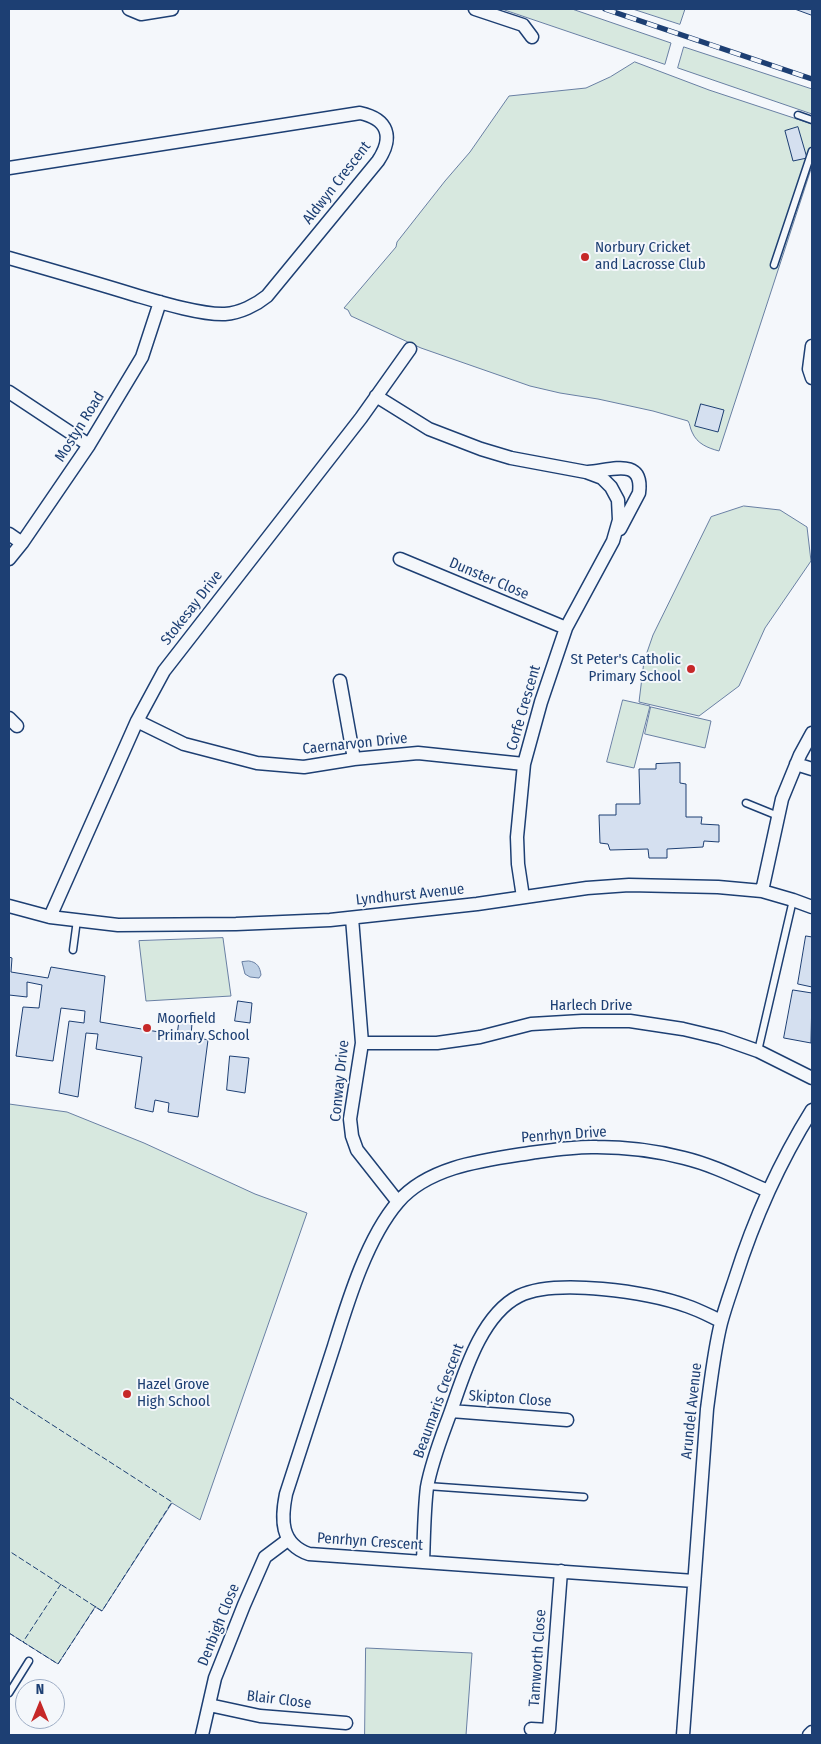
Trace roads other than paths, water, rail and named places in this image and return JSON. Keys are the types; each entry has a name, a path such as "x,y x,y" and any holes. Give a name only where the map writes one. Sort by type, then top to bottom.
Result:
{"street":[{"path":"129,9 141,14 172,9"},
{"path":"475,9 523,25 532,37"},
{"name":"Aldwyn Crescent","path":"9,168 360,113 372,115 379,120 387,136 385,150 267,296 258,304 226,314 206,312 160,302 9,258"},
{"name":"Mostyn Road","path":"9,560 89,445 142,357 160,302"},
{"path":"812,346 809,368 812,378"},
{"name":"Stokesay Drive","path":"50,917 137,721 164,671 361,418 410,349"},
{"path":"9,392 89,445"},
{"name":"Corfe Crescent","path":"376,396 429,429 481,449 512,458 586,472 602,478 611,487 618,500 619,520 613,541"},
{"name":"Corfe Crescent","path":"523,897 518,864 517,837 524,764 541,702 566,628 640,487 637,476 630,470 619,467 586,472"},
{"path":"9,534 22,543"},
{"name":"Dunster Close","path":"400,560 566,628"},
{"path":"340,681 354,759"},
{"name":"Caernarvon Drive","path":"137,721 184,744 257,763 304,767 354,759 418,753 524,764"},
{"path":"762,891 782,799 796,764 812,733"},
{"path":"796,764 812,769"},
{"name":"Lyndhurst Avenue","path":"9,906 50,917 118,925 236,924 352,918 587,888 630,886 718,887 762,891 812,907"},
{"name":"Conway Drive","path":"352,918 362,1044 350,1119 352,1136 357,1150 398,1202"},
{"name":"Harlech Drive","path":"362,1044 436,1044 480,1037 531,1024 582,1020 630,1021 682,1029 721,1038 758,1051 812,1078"},
{"name":"Arundel Avenue","path":"683,1735 707,1409 721,1321 743,1253 768,1192 791,1144 812,1110"},
{"name":"Penrhyn Drive","path":"398,1202 416,1186 447,1171 477,1161 560,1149 596,1146 682,1158 717,1168 768,1192"},
{"path":"289,1539 285,1531 282,1513 289,1484 338,1333 364,1261 398,1202"},
{"name":"Beaumaris Crescent","path":"423,1562 428,1486 435,1452 462,1377 478,1341 501,1308 519,1296 546,1288 576,1286 650,1297 687,1306 721,1321"},
{"name":"Skipton Close","path":"451,1411 567,1420"},
{"name":"Penrhyn Crescent","path":"289,1539 300,1551 308,1554 694,1581"},
{"name":"Denbigh Close","path":"202,1735 215,1678 265,1557 289,1539"},
{"name":"Tamworth Close","path":"531,1729 549,1730 561,1571"},
{"name":"Blair Close","path":"209,1705 260,1716 346,1723"}],"lane":[{"path":"798,115 812,120"},
{"path":"774,266 812,151"},
{"path":"746,803 778,816"},
{"path":"758,1051 793,900"},
{"path":"73,950 77,920"},
{"path":"428,1486 584,1497"},
{"path":"9,1693 29,1661"}],"water":[{"path":"242,962 254,962 259,967 261,975 259,978 250,977 245,974"}],"railway":[{"path":"605,9 812,79"}],"place":[{"name":"Norbury Cricket and Lacrosse Club","path":"585,257"},
{"name":"St Peter's Catholic Primary School","path":"691,669"},
{"name":"Moorfield Primary School","path":"147,1028"},
{"name":"Hazel Grove High School","path":"127,1394"}]}
